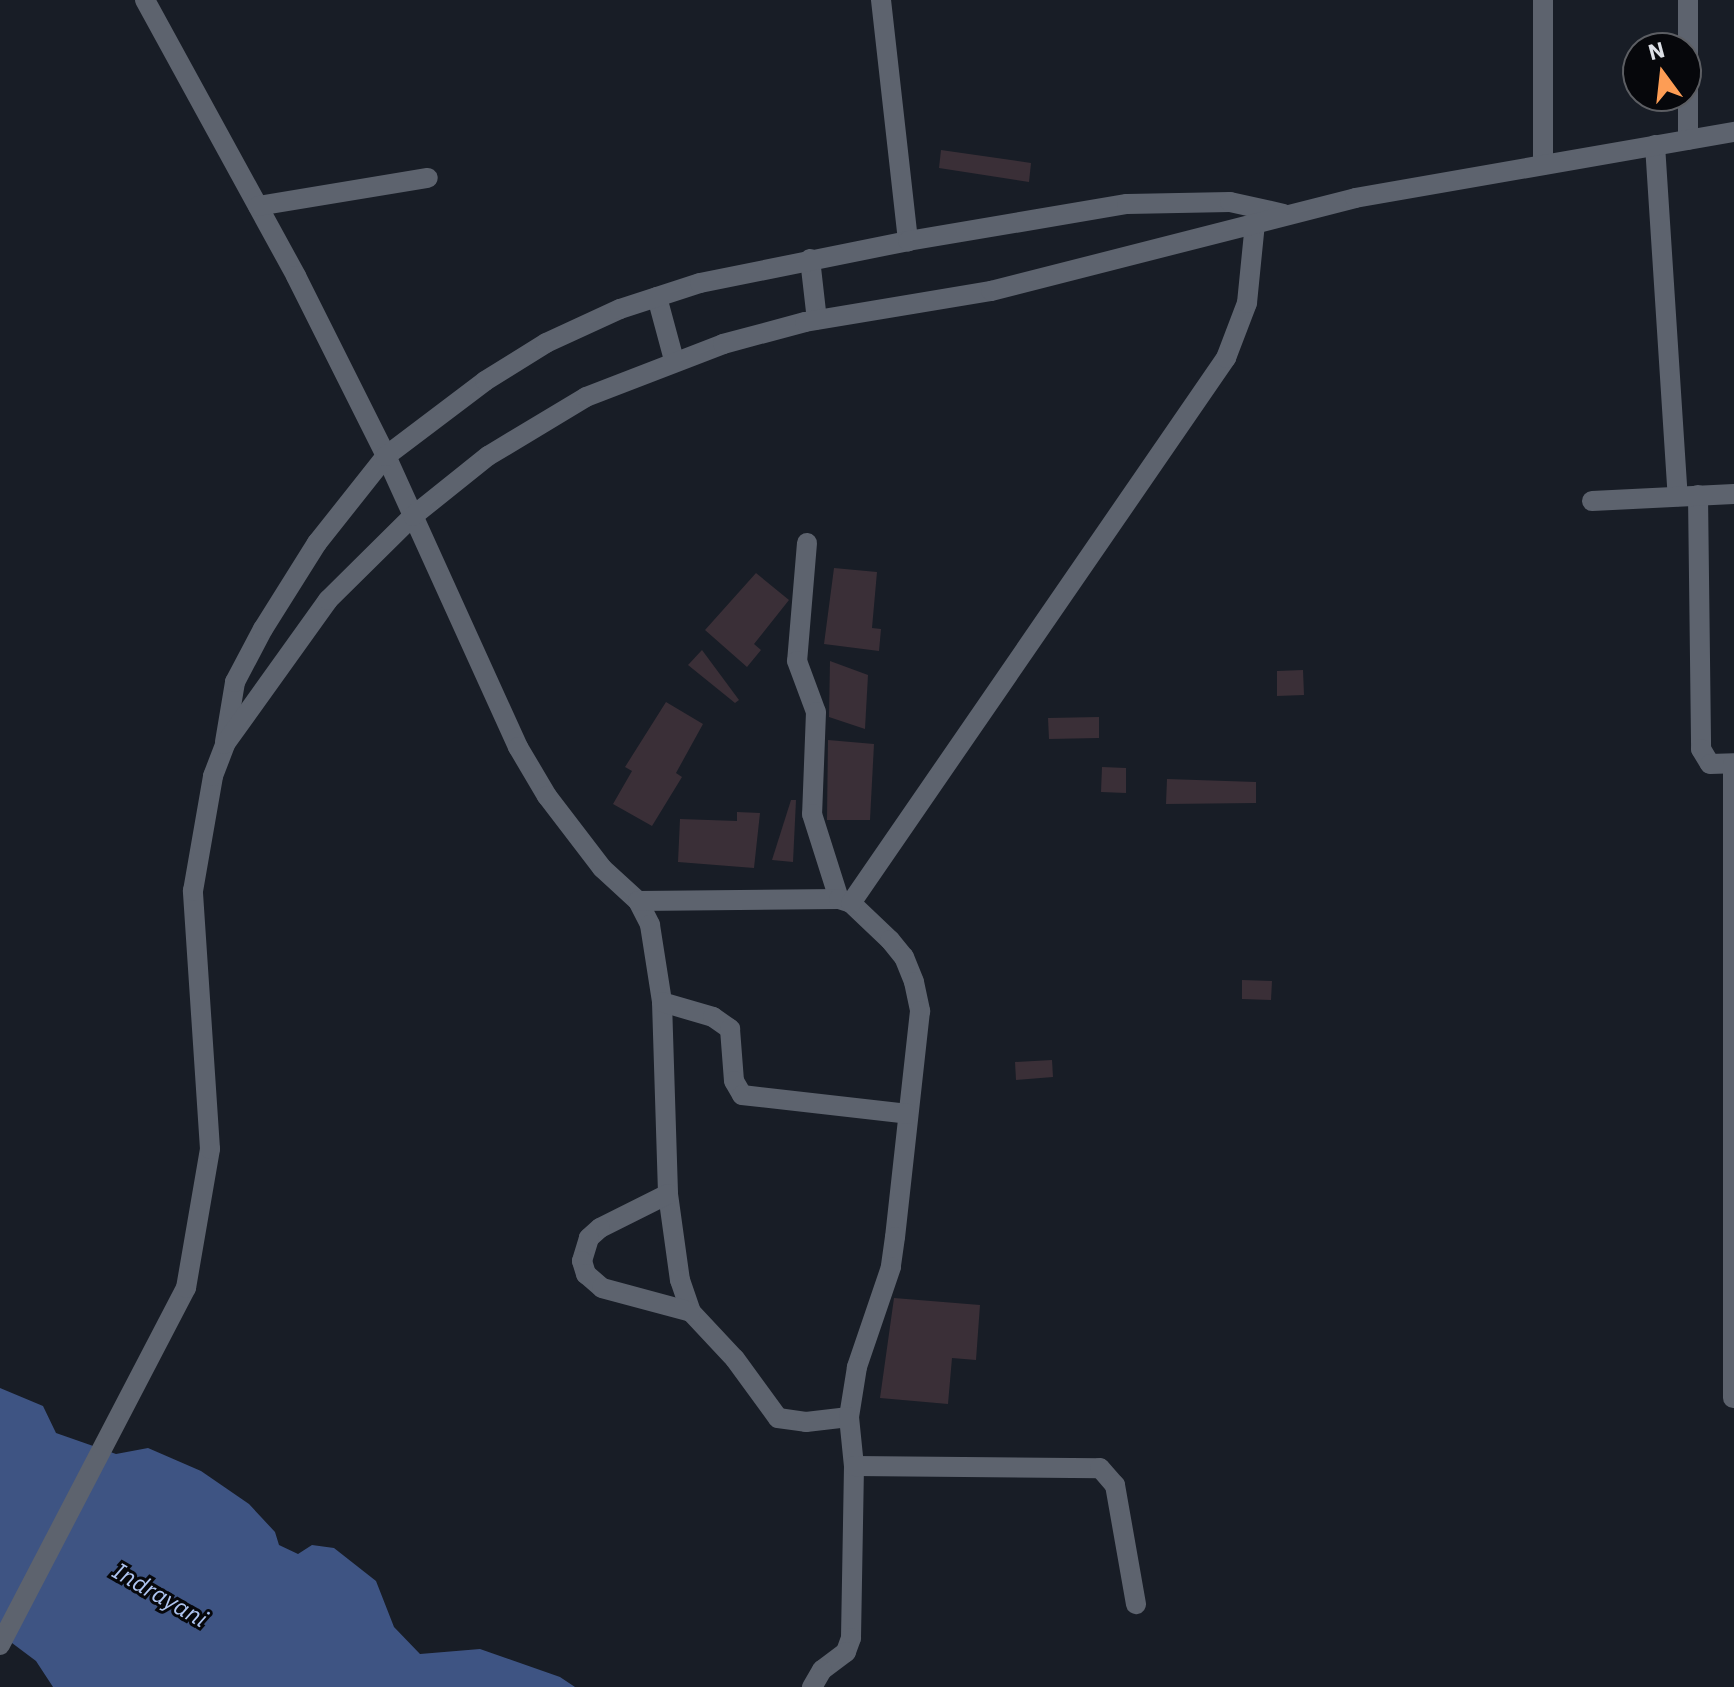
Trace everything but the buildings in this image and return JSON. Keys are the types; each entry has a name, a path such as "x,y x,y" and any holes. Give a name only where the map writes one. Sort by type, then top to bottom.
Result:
{"street":[{"path":"145,0 258,206 386,456 518,747 602,868 638,901 650,925 662,1002 668,1194 680,1280 691,1312 735,1359 778,1418 806,1422 849,1417"},
{"path":"881,0 908,241"},
{"path":"1543,0 1543,165"},
{"path":"1688,0 1688,140"},
{"path":"225,744 328,600 413,516 539,423 586,397 674,360 817,320 991,291 1284,214 1734,132"},
{"path":"1655,145 1688,496 1701,749 1710,764 1733,764 1733,1398"},
{"path":"258,206 428,178"},
{"path":"0,1645 186,1288 210,1149 193,891 202,826 225,744 235,682 263,629 317,543 386,456 485,381 546,343 657,297 810,259 1127,204 1230,202 1284,214"},
{"path":"845,901 1226,358 1247,303 1255,223"},
{"path":"810,259 817,320"},
{"path":"657,297 674,360"},
{"path":"1592,501 1734,494"},
{"path":"807,543 796,653 799,674 816,712 812,814 845,901 904,957 914,982 920,1011 891,1267 857,1367 849,1417 854,1466 851,1638 846,1652 822,1670 812,1687"},
{"path":"638,901 845,901"},
{"path":"662,1002 713,1017 730,1029 734,1081 742,1095 908,1114"},
{"path":"668,1194 600,1228 589,1238 582,1261 586,1274 602,1288 691,1312"},
{"path":"854,1466 1100,1468 1115,1485 1136,1604"}],"water":[{"name":"Indrayani","path":"0,1388 43,1406 56,1433 116,1454 148,1448 201,1471 249,1504 275,1532 279,1545 298,1554 312,1545 334,1548 376,1581 394,1627 420,1654 480,1649 560,1677 575,1687 53,1687 36,1661 0,1634"}]}
